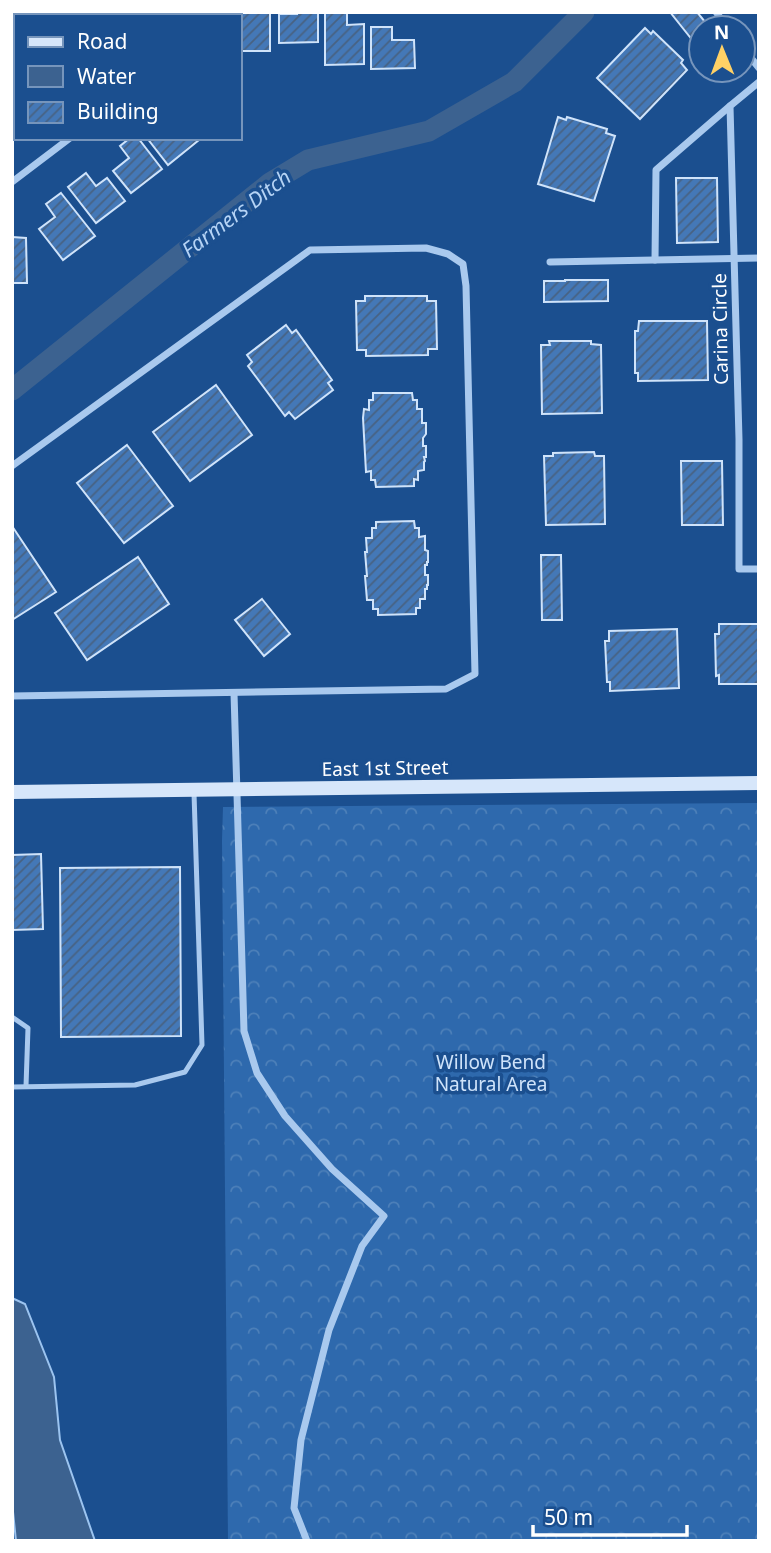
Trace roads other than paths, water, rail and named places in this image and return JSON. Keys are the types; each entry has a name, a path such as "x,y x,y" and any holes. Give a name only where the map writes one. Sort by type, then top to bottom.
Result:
{"street":[{"path":"655,260 656,170 759,82"},
{"name":"Carina Circle","path":"730,106 739,439 739,569 759,569"},
{"path":"12,182 67,140"},
{"path":"12,466 310,250 425,248 448,254 463,264 466,286 475,674 446,689 12,696"},
{"path":"550,262 759,258"},
{"path":"234,693 244,1031 257,1073 285,1116 324,1160 384,1216 362,1246 329,1330 301,1440 294,1508 307,1541"},
{"name":"East 1st Street","path":"12,792 759,783"}],"lane":[{"path":"12,1087 135,1086 186,1072 202,1045 194,790"},
{"path":"12,1017 28,1028 26,1086"}],"water":[{"path":"12,1298 25,1304 54,1377 60,1440 95,1541 16,1541 12,1502"}],"waterway":[{"name":"Farmers Ditch","path":"12,390 270,183 308,160 429,131 514,82 584,12"}],"park label":[{"name":"Willow Bend Natural Area","path":"491,1073"}]}
